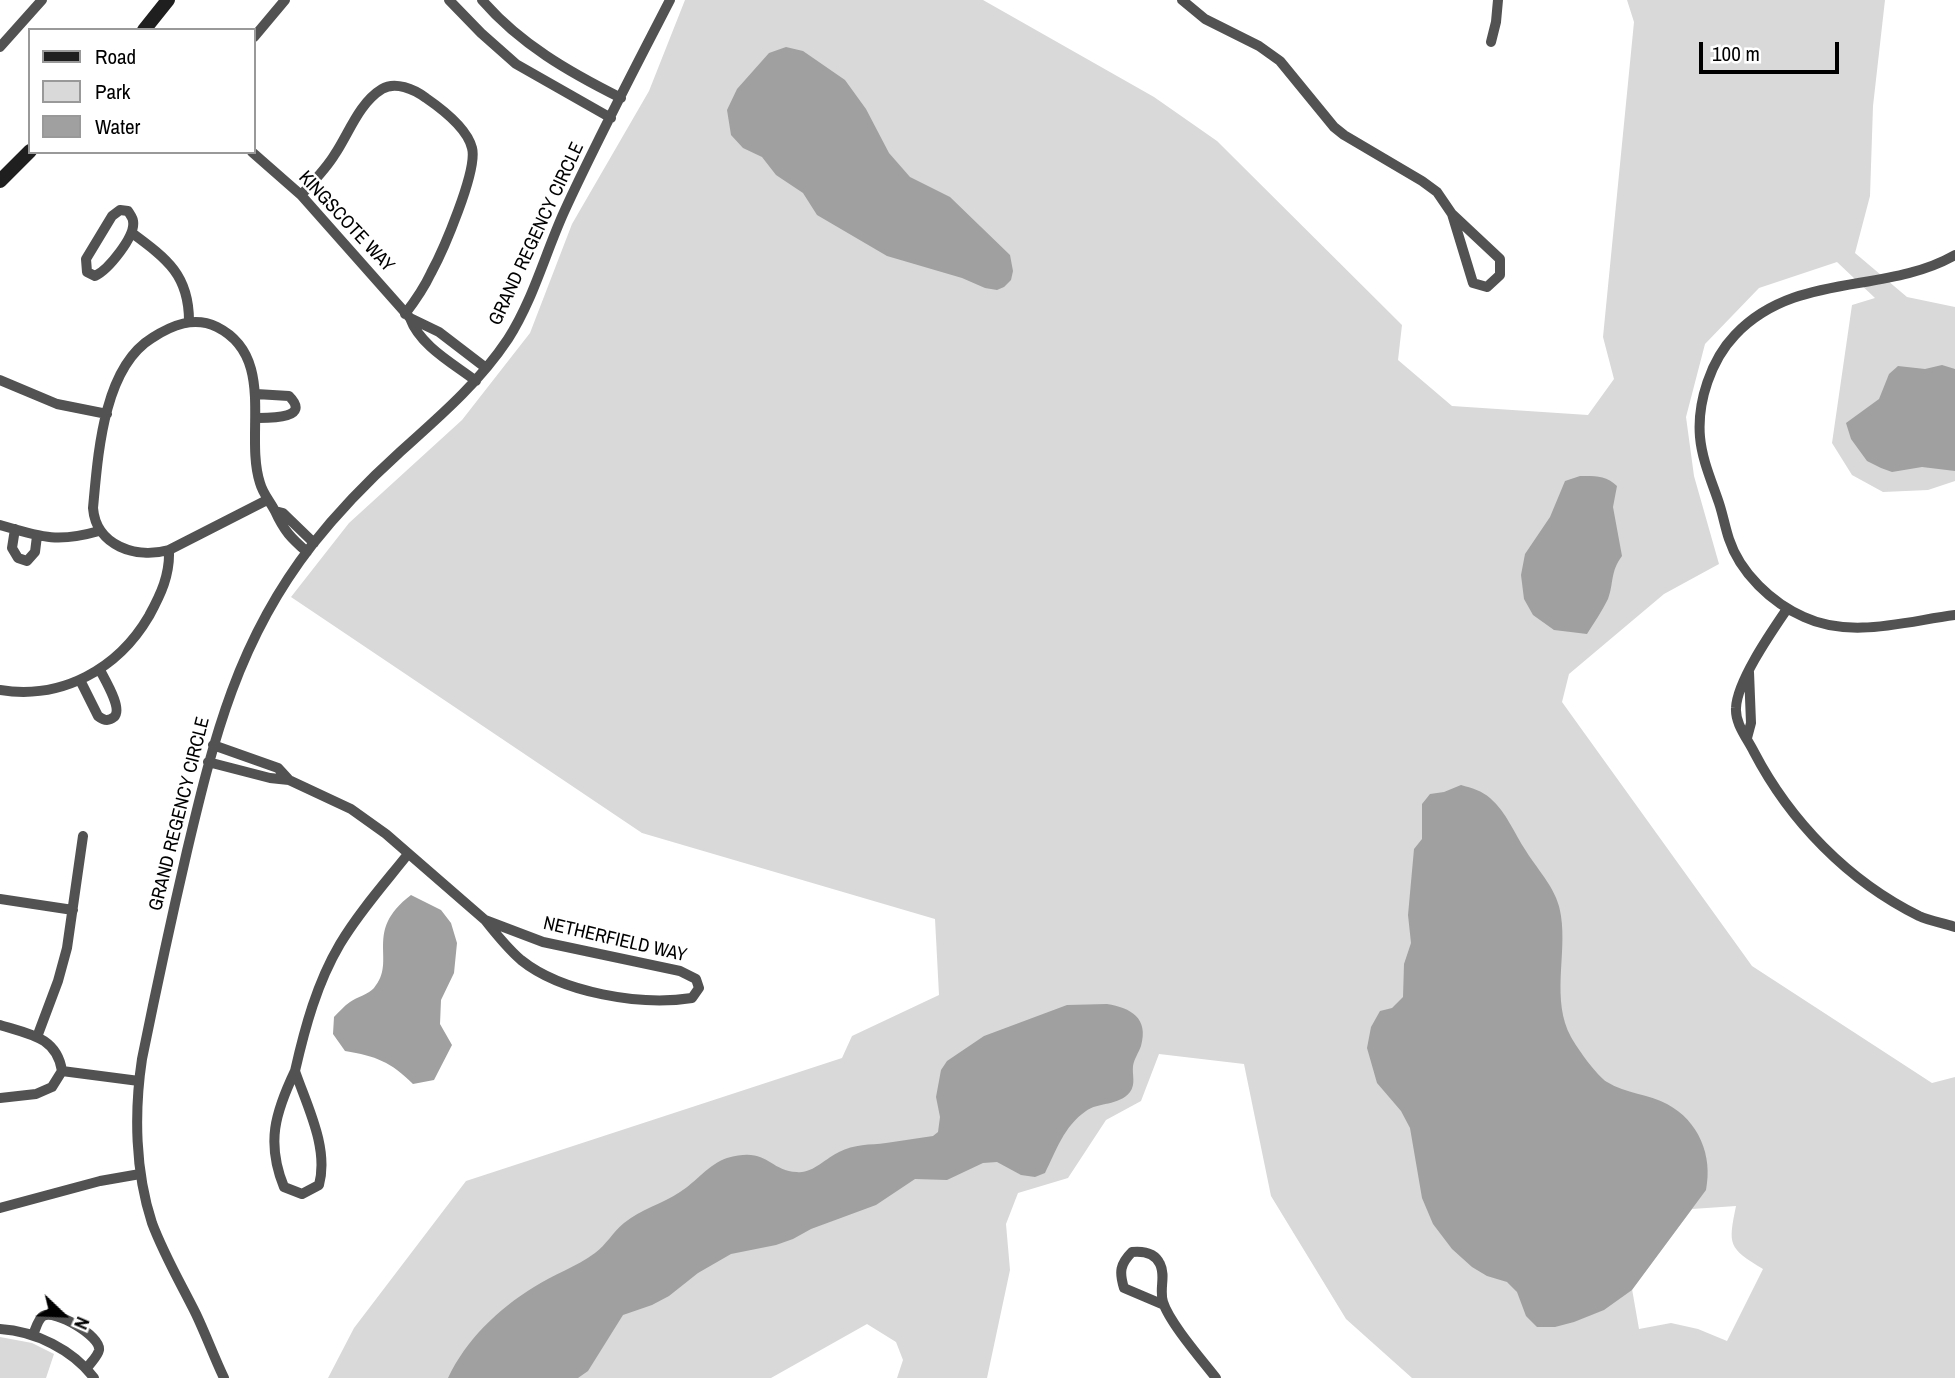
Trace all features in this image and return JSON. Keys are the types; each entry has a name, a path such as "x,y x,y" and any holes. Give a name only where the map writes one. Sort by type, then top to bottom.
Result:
{"street":[{"path":"0,47 42,0"},
{"path":"146,28 168,0"},
{"path":"256,35 285,0"},
{"path":"449,0 516,64 611,118"},
{"path":"482,0 532,47 574,74 621,98"},
{"name":"GRAND REGENCY CIRCLE","path":"224,1378 163,1251 152,1221 138,1155 139,1081 155,993 213,745 246,655 272,605 311,547 374,477 476,381 510,336 523,312 563,213 670,0"},
{"path":"1182,0 1205,19 1259,46 1280,61 1334,127 1437,192 1452,215 1500,259 1500,275 1487,287 1473,284 1452,215"},
{"path":"1491,42 1499,0"},
{"path":"301,195 335,155 363,107 384,88 398,85 423,95 459,126 472,146 474,161 437,262 408,316"},
{"path":"0,181 28,153"},
{"name":"KINGSCOTE WAY","path":"254,154 301,195 408,316 413,328 423,339 476,381"},
{"path":"120,210 128,211 133,220 132,233 105,272 95,276 87,272 86,260 112,216 120,210"},
{"path":"132,233 164,258 180,278 189,302 189,321"},
{"path":"1955,255 1913,271 1798,294 1753,318 1733,336 1709,378 1702,404 1700,437 1730,541 1765,592 1787,608 1820,623 1869,628 1955,615"},
{"name":"KINGSCOTE WAY","path":"408,316 439,332 486,368"},
{"path":"267,500 169,550 154,554 130,551 108,540 99,531 93,508 107,414 118,376 135,351 162,331 189,321 213,325 236,341 243,352 256,394 256,467 267,500 285,530 311,547"},
{"path":"0,380 57,404 107,414"},
{"path":"256,394 289,396 295,408 286,417 256,418"},
{"path":"0,525 37,536 67,539 99,531"},
{"path":"15,530 12,548 18,558 27,561 35,552 37,536"},
{"path":"0,690 14,693 40,692 80,680 100,670 132,641 147,619 167,578 169,550"},
{"path":"1787,608 1749,672 1751,723 1746,738 1797,818 1840,863 1864,883 1902,906 1922,917 1955,927"},
{"path":"80,680 98,716 110,720 116,715 117,707 100,670"},
{"name":"NETHERFIELD WAY","path":"213,745 278,768 289,780"},
{"name":"NETHERFIELD WAY","path":"208,762 270,778 289,780 351,809 485,920 506,947 534,969 585,990 630,997 677,1000 692,998 699,988 696,979 680,971 543,942 485,920"},
{"path":"37,1037 62,966 83,836"},
{"path":"295,1071 318,1139 323,1172 319,1185 302,1194 284,1188 275,1166 274,1141 279,1108 295,1071 309,1015 332,960 352,926 408,854"},
{"path":"0,899 73,910"},
{"path":"0,1025 37,1037 51,1045 60,1056 62,1071 52,1087 28,1095 0,1098"},
{"path":"62,1071 139,1081"},
{"path":"2,1206 100,1181 140,1174"},
{"path":"1164,1305 1124,1288 1119,1274 1123,1261 1132,1252 1142,1251 1152,1255 1160,1264 1164,1305 1216,1378"},
{"path":"33,1335 40,1317 47,1314 55,1314 76,1325 97,1339 100,1347 87,1368"},
{"path":"0,1329 33,1335 62,1350 87,1368 94,1378"}],"green space":[{"path":"685,0 983,0 1154,97 1217,141 1402,325 1398,360 1452,406 1588,415 1614,379 1603,337 1634,22 1627,0 1885,0 1873,106 1870,196 1855,253 1907,297 1955,307 1955,481 1928,490 1883,492 1852,475 1832,443 1852,305 1875,298 1837,262 1759,288 1705,344 1686,417 1694,476 1719,564 1664,594 1569,674 1562,702 1752,966 1932,1083 1955,1077 1955,1378 1412,1378 1346,1319 1271,1196 1244,1064 1159,1054 1141,1101 1106,1120 1068,1178 1018,1193 1006,1224 1010,1270 987,1378 897,1378 903,1360 896,1342 867,1324 771,1378 328,1378 354,1328 466,1181 842,1058 852,1036 939,995 935,919 642,833 291,597 349,523 462,420 530,333 572,224 649,91","holes":["1736,1206 1732,1229 1733,1244 1743,1256 1763,1269 1727,1341 1698,1329 1671,1323 1639,1329 1632,1289 1692,1209"]},
{"path":"0,1337 32,1343 54,1354 46,1378 0,1378"}],"water":[{"path":"786,47 803,51 845,80 866,109 889,153 910,177 950,197 1010,255 1013,271 1011,280 1004,287 997,290 985,288 962,278 887,256 817,215 803,193 776,175 762,157 743,148 731,135 727,110 737,89 769,53"},
{"path":"1942,365 1955,369 1955,471 1922,467 1892,472 1867,461 1851,439 1846,423 1879,399 1889,374 1898,366 1925,369"},
{"path":"1580,476 1604,478 1617,486 1613,507 1622,556 1614,572 1608,599 1587,634 1554,630 1533,615 1524,599 1521,575 1525,554 1550,517 1565,481"},
{"path":"1461,785 1484,793 1496,804 1556,898 1562,931 1562,1008 1565,1023 1574,1042 1607,1082 1660,1101 1678,1111 1695,1130 1705,1152 1708,1177 1706,1190 1632,1290 1604,1310 1555,1327 1537,1327 1526,1316 1517,1292 1507,1282 1487,1276 1472,1267 1452,1249 1433,1224 1422,1198 1410,1128 1401,1111 1377,1083 1367,1048 1371,1027 1380,1011 1392,1008 1403,997 1404,964 1411,943 1408,915 1414,849 1422,839 1422,804 1430,794"},
{"path":"411,895 441,910 451,923 457,943 454,973 441,1000 440,1024 452,1045 434,1080 413,1084 382,1061 345,1051 333,1034 334,1017 350,1002 374,988 383,967 384,933 388,921 396,908"},
{"path":"1107,1004 1124,1008 1140,1021 1143,1036 1134,1061 1132,1089 1120,1100 1091,1108 1078,1117 1061,1139 1045,1173 1035,1177 1021,1175 997,1162 983,1163 947,1180 915,1179 876,1205 811,1229 793,1239 731,1254 698,1273 669,1296 623,1315 588,1371 578,1378 448,1378 474,1338 508,1305 542,1282 588,1258 631,1218 680,1192 720,1161 751,1155 787,1170 803,1172 845,1149 933,1136 938,1132 940,1117 936,1097 941,1070 947,1061 984,1036 1067,1005"}]}
